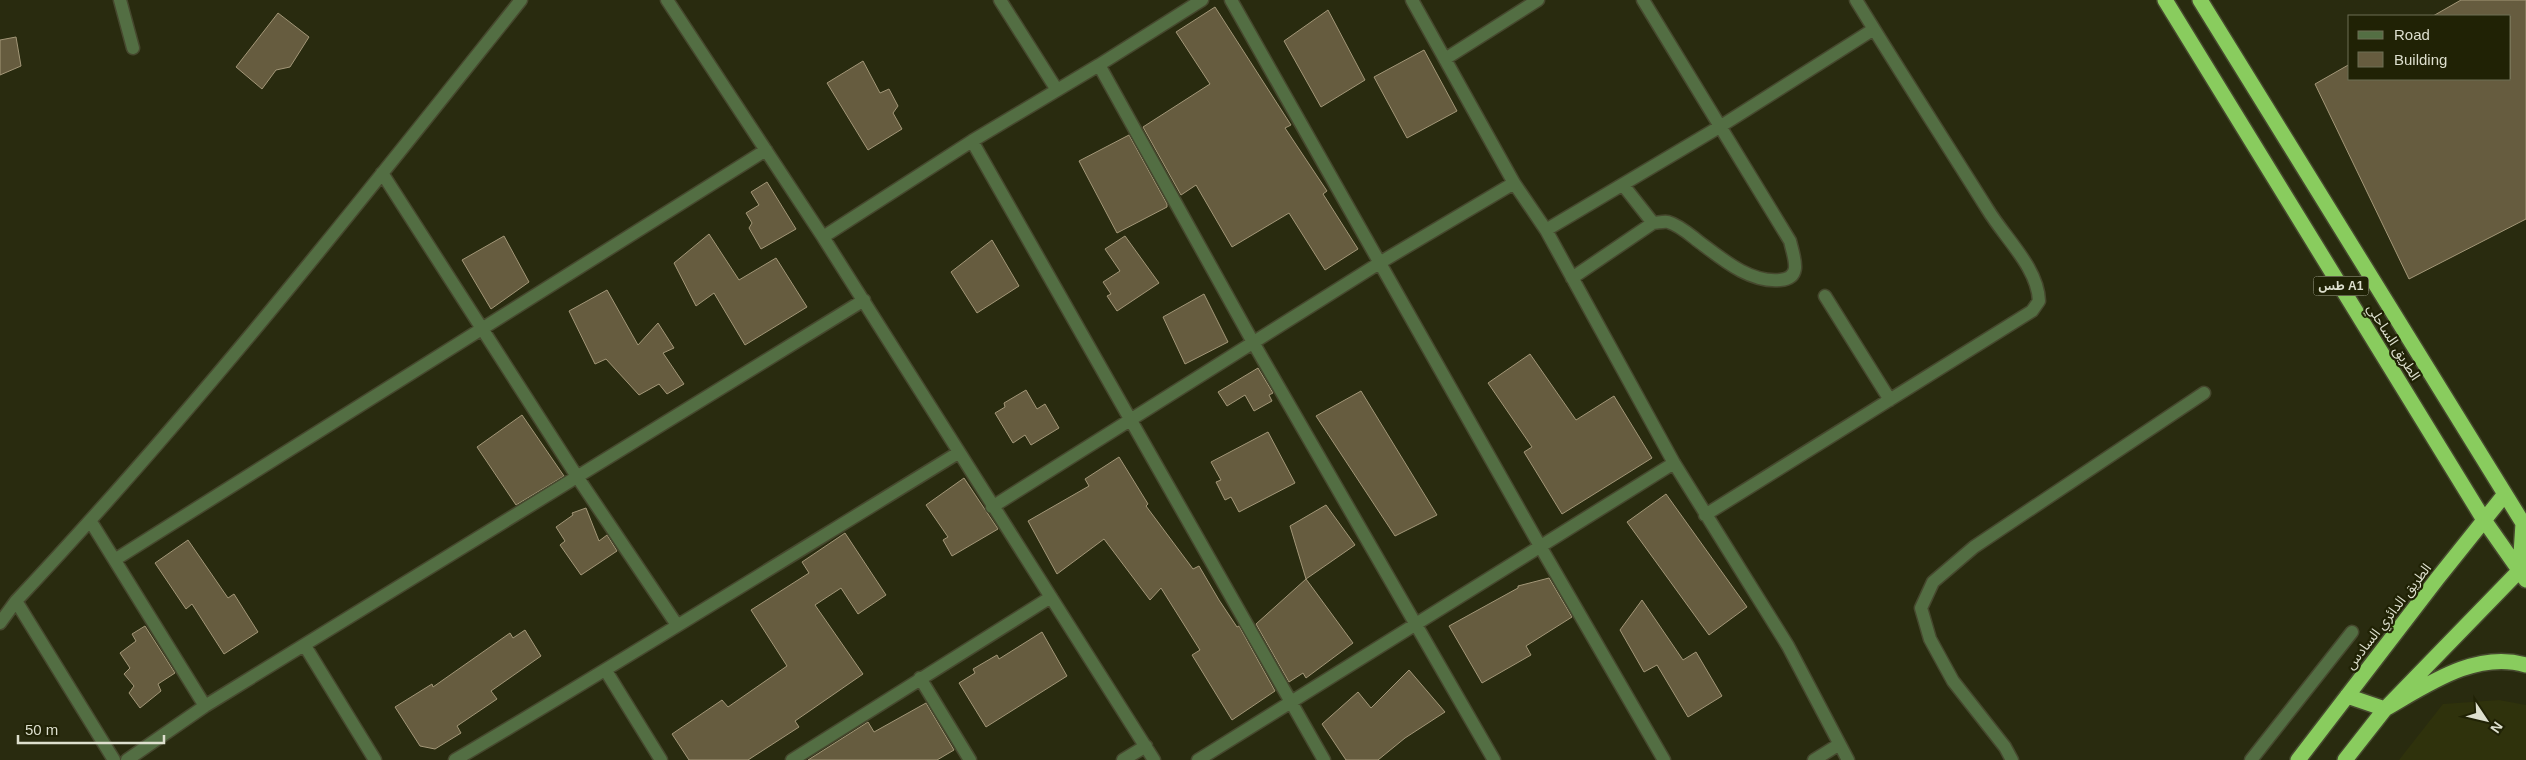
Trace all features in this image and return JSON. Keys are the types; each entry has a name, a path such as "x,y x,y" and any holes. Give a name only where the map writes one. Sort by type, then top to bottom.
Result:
{"highway":[{"name":"الطريق الساحلي","path":"2166,0 2484,520 2523,575"},
{"name":"الطريق الساحلي","path":"2200,0 2524,525"},
{"name":"الطريق الدائري السادس","path":"2298,760 2505,494"},
{"name":"طس A1","path":"2523,575 2524,525"},
{"path":"2345,760 2385,709 2523,575"},
{"path":"2347,696 2385,709 2417,691 2476,664 2499,660 2526,665"}],"street":[{"path":"120,0 133,48"},
{"path":"0,623 16,601 91,522 240,350 521,0"},
{"path":"667,0 864,300 992,507 1154,760"},
{"path":"1000,0 1057,90"},
{"path":"823,237 972,141 1099,65 1202,0"},
{"path":"1231,0 1381,262 1540,546 1664,760"},
{"path":"1412,0 1514,183 1546,230 1674,463 1788,646 1838,745 1848,760"},
{"path":"1445,59 1538,0"},
{"path":"1572,278 1653,223 1668,222 1685,230 1740,271 1773,281 1788,280 1794,275 1797,266 1790,242 1643,0"},
{"path":"1705,515 2032,311 2039,302 2038,287 1856,0"},
{"path":"1546,230 1721,126 1874,29"},
{"path":"1099,65 1254,344 1494,760"},
{"path":"972,141 1132,419 1324,760"},
{"path":"116,560 766,150"},
{"path":"382,173 578,478 677,625"},
{"path":"992,507 1254,344 1381,262 1514,183"},
{"path":"1623,185 1653,223"},
{"path":"1825,296 1890,400"},
{"path":"127,760 205,706 578,478 864,300"},
{"path":"2012,760 2005,746 1953,681 1930,639 1921,608 1933,582 1974,547 2204,393"},
{"path":"455,760 606,671 677,625 958,453"},
{"path":"1198,760 1674,463"},
{"path":"91,522 205,706"},
{"path":"792,760 1051,597"},
{"path":"16,601 114,760"},
{"path":"2251,760 2352,632"},
{"path":"305,646 375,760"},
{"path":"606,671 661,760"},
{"path":"920,678 970,760"},
{"path":"1814,760 1838,745"},
{"path":"1123,760 1146,746"}],"shaded area":[{"path":"2499,700 2526,705 2526,760 2399,760 2443,704"}],"building":[{"path":"2461,0 2526,0 2526,219 2409,279 2315,84 2348,65 2348,80 2511,80 2511,15 2435,15"},
{"path":"1215,7 1291,125 1285,128 1327,191 1323,194 1358,249 1325,270 1289,213 1232,247 1196,185 1181,195 1143,127 1210,84 1176,32"},
{"path":"1328,10 1365,80 1321,107 1284,41"},
{"path":"278,13 309,37 290,67 276,70 262,89 236,67"},
{"path":"16,37 21,66 0,75 0,40"},
{"path":"1424,50 1457,111 1407,138 1374,77"},
{"path":"863,61 880,93 889,89 898,106 893,113 902,129 868,150 827,83"},
{"path":"1129,135 1167,207 1117,233 1079,161"},
{"path":"767,182 796,229 761,249 749,228 752,223 746,213 759,205 751,192"},
{"path":"709,234 739,280 776,258 807,307 745,345 714,293 696,306 674,263"},
{"path":"504,236 529,282 491,309 462,260"},
{"path":"1125,236 1159,283 1117,311 1107,296 1111,294 1103,282 1120,271 1105,249"},
{"path":"992,240 1019,286 977,313 951,272"},
{"path":"607,290 638,345 658,323 674,348 663,353 684,384 667,394 659,384 639,395 606,359 595,364 569,311"},
{"path":"1204,294 1228,342 1185,364 1163,317"},
{"path":"1530,354 1576,420 1614,396 1652,458 1562,514 1524,452 1532,447 1488,383"},
{"path":"1258,368 1273,393 1269,395 1272,401 1254,411 1245,395 1227,406 1218,392"},
{"path":"1026,390 1037,409 1045,404 1059,428 1031,445 1025,435 1013,443 995,413 1005,407 1004,403"},
{"path":"1361,391 1437,515 1395,536 1316,416"},
{"path":"522,415 564,476 516,505 477,447"},
{"path":"1268,432 1295,483 1239,512 1231,497 1225,500 1216,482 1221,480 1211,462"},
{"path":"1119,457 1148,504 1146,506 1193,569 1199,566 1237,627 1239,626 1275,691 1232,720 1192,655 1200,650 1161,588 1150,600 1104,539 1057,574 1028,521 1089,486 1085,479"},
{"path":"964,478 998,529 952,556 943,540 948,537 926,505"},
{"path":"1666,494 1747,607 1709,635 1627,522"},
{"path":"1326,505 1355,545 1306,579 1290,526"},
{"path":"586,508 599,541 607,535 617,551 581,575 560,545 565,541 556,527 573,515 572,513"},
{"path":"845,533 886,595 858,614 841,588 815,605 863,674 795,721 799,727 748,760 689,760 672,734 722,700 728,707 787,666 751,610 809,573 802,562"},
{"path":"188,540 228,598 234,594 258,632 224,654 192,604 186,609 155,563"},
{"path":"1549,578 1572,617 1526,646 1531,655 1482,683 1449,626 1518,588 1518,586"},
{"path":"1306,579 1353,643 1306,678 1303,673 1289,682 1256,624"},
{"path":"1642,600 1683,660 1696,652 1722,696 1688,717 1657,665 1644,672 1620,630"},
{"path":"145,626 175,673 158,684 161,691 140,708 129,693 134,686 124,674 130,668 120,653 136,641 132,634"},
{"path":"525,630 541,656 491,691 497,699 457,726 461,733 435,749 420,746 395,707 432,684 433,687 510,633 513,638"},
{"path":"1042,632 1067,676 986,727 959,683 975,673 973,669 997,655 999,659"},
{"path":"1409,670 1445,712 1405,738 1378,760 1346,760 1322,724 1358,692 1371,708"},
{"path":"926,703 954,750 937,760 808,760 868,722 874,732"}]}
